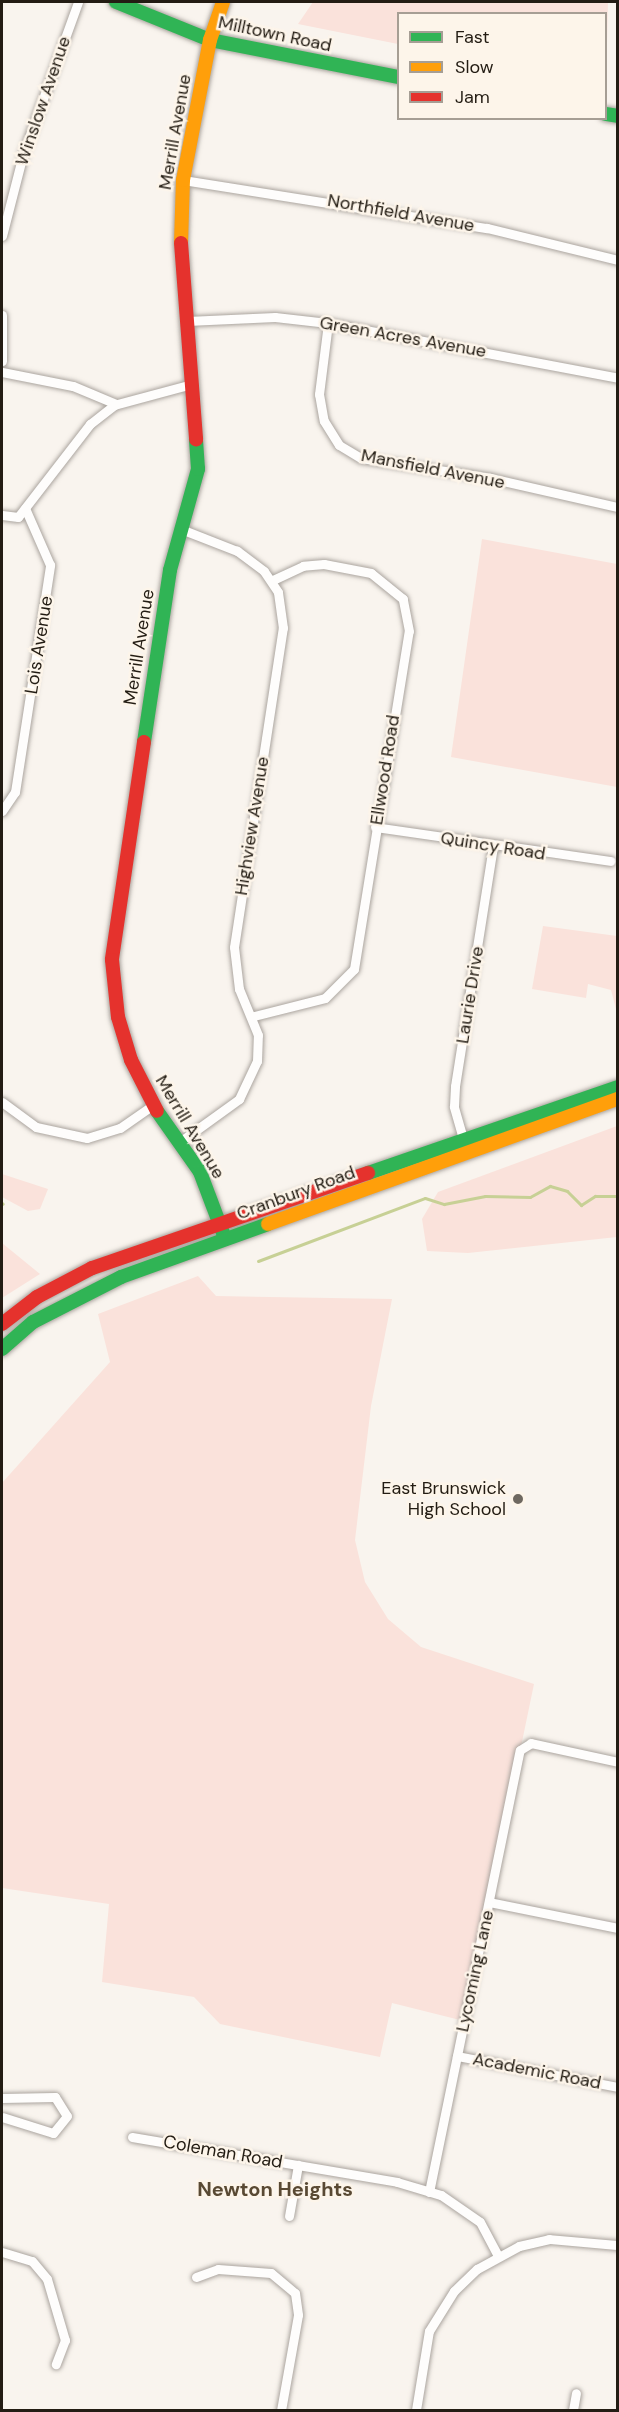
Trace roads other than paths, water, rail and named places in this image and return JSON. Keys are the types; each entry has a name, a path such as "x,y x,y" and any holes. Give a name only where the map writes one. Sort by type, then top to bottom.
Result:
{"street":[{"name":"Winslow Avenue","path":"2,236 4,215 78,2"},
{"name":"Milltown Road","path":"116,2 210,40 397,76"},
{"name":"Merrill Avenue","path":"223,2 210,40 183,180 180,250 200,445 148,699 113,940 121,1028 153,1105 181,1141 225,1238"},
{"name":"Northfield Avenue","path":"183,180 476,226 575,245 618,260"},
{"path":"2,315 2,361"},
{"name":"Green Acres Avenue","path":"187,321 275,317 328,323 618,378"},
{"name":"Mansfield Avenue","path":"328,323 319,394 324,421 339,445 361,458 490,477 618,507"},
{"path":"2,372 73,386 116,404"},
{"path":"2,515 18,517 90,424 116,404 192,384"},
{"name":"Lois Avenue","path":"2,811 15,792 50,565 25,508"},
{"path":"181,530 237,551 273,580"},
{"name":"Ellwood Road","path":"254,1016 325,998 350,978 409,631 403,599 380,577 335,566 303,566 273,580"},
{"name":"Highview Avenue","path":"181,1141 246,1089 260,1048 254,1016 239,989 234,947 283,628 273,580"},
{"name":"Quincy Road","path":"375,827 494,847 611,861"},
{"name":"Laurie Drive","path":"464,1142 454,1107 455,1086 494,847"},
{"name":"Cranbury Road","path":"2,1324 37,1297 92,1268 464,1142 618,1087"},
{"name":"Cranbury Road","path":"2,1349 72,1299 225,1238 618,1099"},
{"path":"2,1102 36,1127 74,1137 105,1134 153,1105"},
{"name":"Lycoming Lane","path":"429,2192 520,1750 531,1743 618,1762"},
{"path":"489,1902 618,1928"},
{"name":"Academic Road","path":"457,2056 618,2087"},
{"path":"2,2097 55,2097 67,2116 53,2133 2,2117"},
{"name":"Coleman Road","path":"132,2137 298,2165 429,2192 473,2215 498,2256"},
{"path":"289,2216 298,2165"},
{"path":"416,2410 420,2362 436,2317 465,2279 498,2256 549,2239 618,2245"},
{"path":"2,2252 32,2261 47,2279 65,2340 56,2364"},
{"path":"196,2277 218,2269 271,2274 295,2293 298,2315 281,2410"},
{"path":"573,2410 576,2393"}],"waterway":[{"path":"258,1261 425,1198 444,1204 485,1196 530,1197 550,1186 567,1191 581,1205 595,1196 618,1196"}],"place":[{"name":"East Brunswick High School","path":"518,1499"}],"district":[{"name":"Newton Heights","path":"275,2189"}]}
